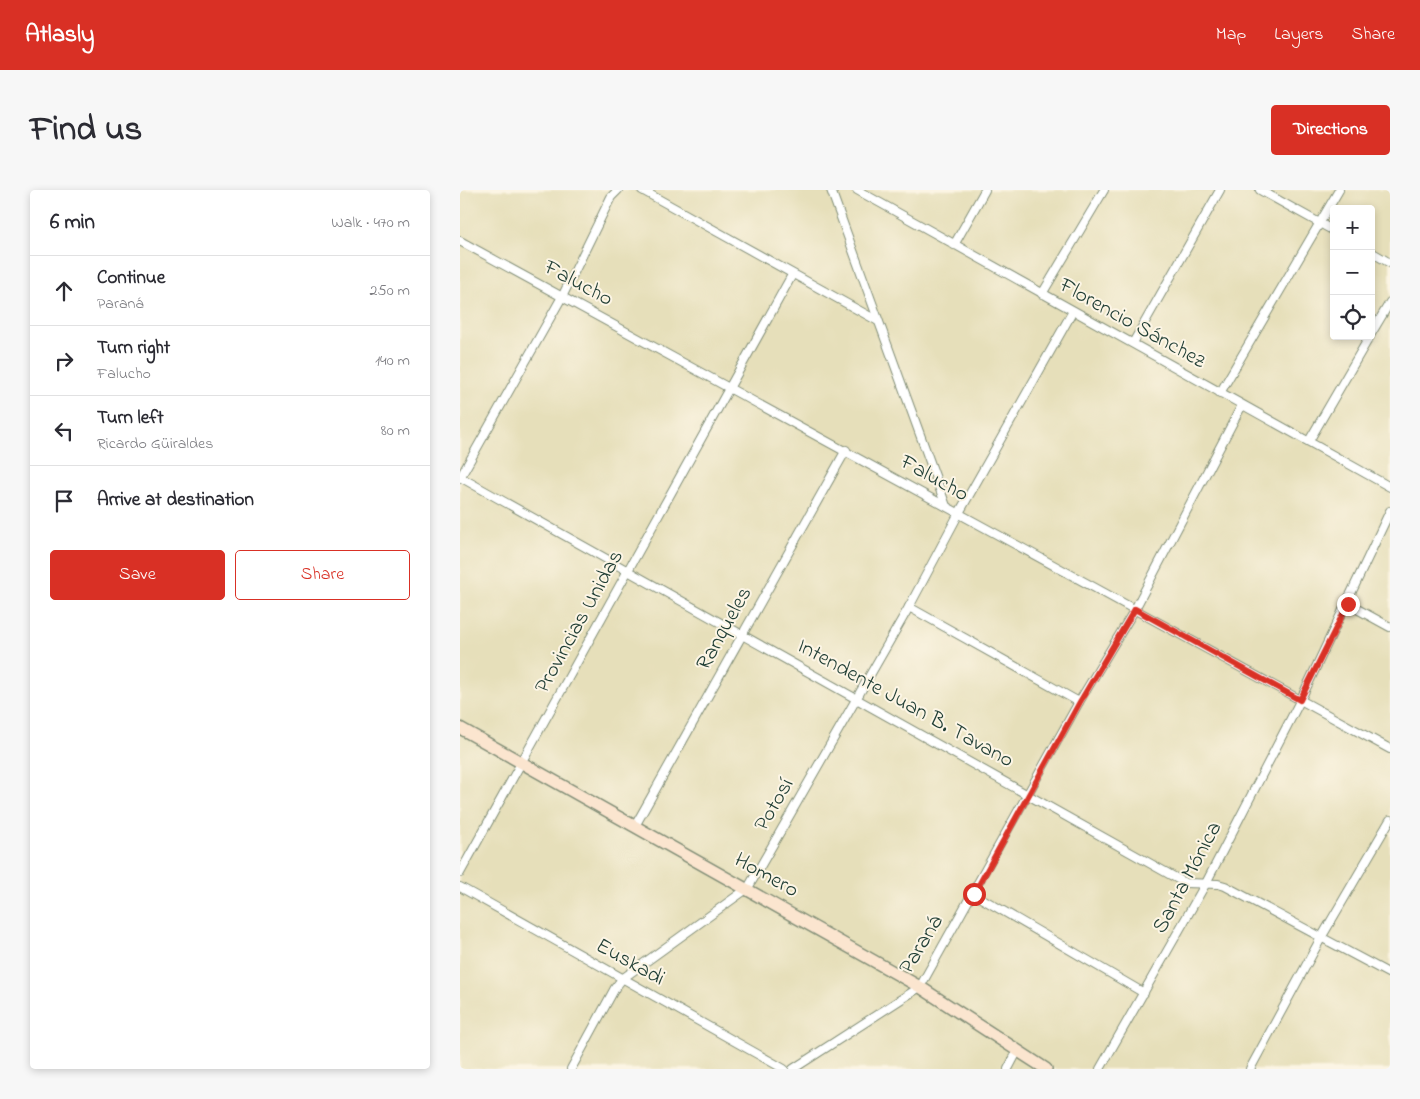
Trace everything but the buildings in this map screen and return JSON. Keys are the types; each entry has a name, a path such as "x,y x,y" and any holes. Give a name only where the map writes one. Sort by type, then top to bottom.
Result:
{"main road":[{"name":"Homero","path":"460,728 748,888 920,987 1046,1069"}],"street":[{"path":"460,477 562,295 612,198 618,190"},
{"path":"642,190 792,275 878,321"},
{"path":"831,190 946,506"},
{"name":"Florencio Sánchez","path":"857,190 1390,487"},
{"path":"954,245 985,190"},
{"path":"1042,294 1104,190"},
{"path":"1133,343 1220,190"},
{"path":"1260,190 1330,229"},
{"path":"1220,393 1339,190"},
{"name":"Falucho","path":"460,241 846,450 1390,749"},
{"path":"1375,254 1390,263"},
{"name":"Provincias Unidas","path":"460,873 792,275"},
{"path":"1375,328 1390,302"},
{"name":"Potosí","path":"571,1069 615,988 622,979 748,888 909,607 959,513 1073,311"},
{"path":"1308,441 1368,340"},
{"name":"Paraná","path":"793,1069 920,987 974,894 1080,702 1135,609 1242,405"},
{"name":"Ranqueles","path":"635,826 846,450"},
{"name":"Intendente Juan B. Tavano","path":"460,477 857,697 1185,882 1225,886 1390,974"},
{"name":"Santa Mónica","path":"1100,1069 1206,883 1348,604 1390,511"},
{"path":"1348,604 1390,627"},
{"path":"909,607 1080,702"},
{"path":"1250,1069 1321,938 1390,820"},
{"name":"Euskadi","path":"460,888 784,1069"},
{"path":"974,894 1144,993"},
{"path":"1008,1069 1018,1050"}],"route":[{"path":"974,894 1080,702 1135,609 1300,700 1348,604"}]}
